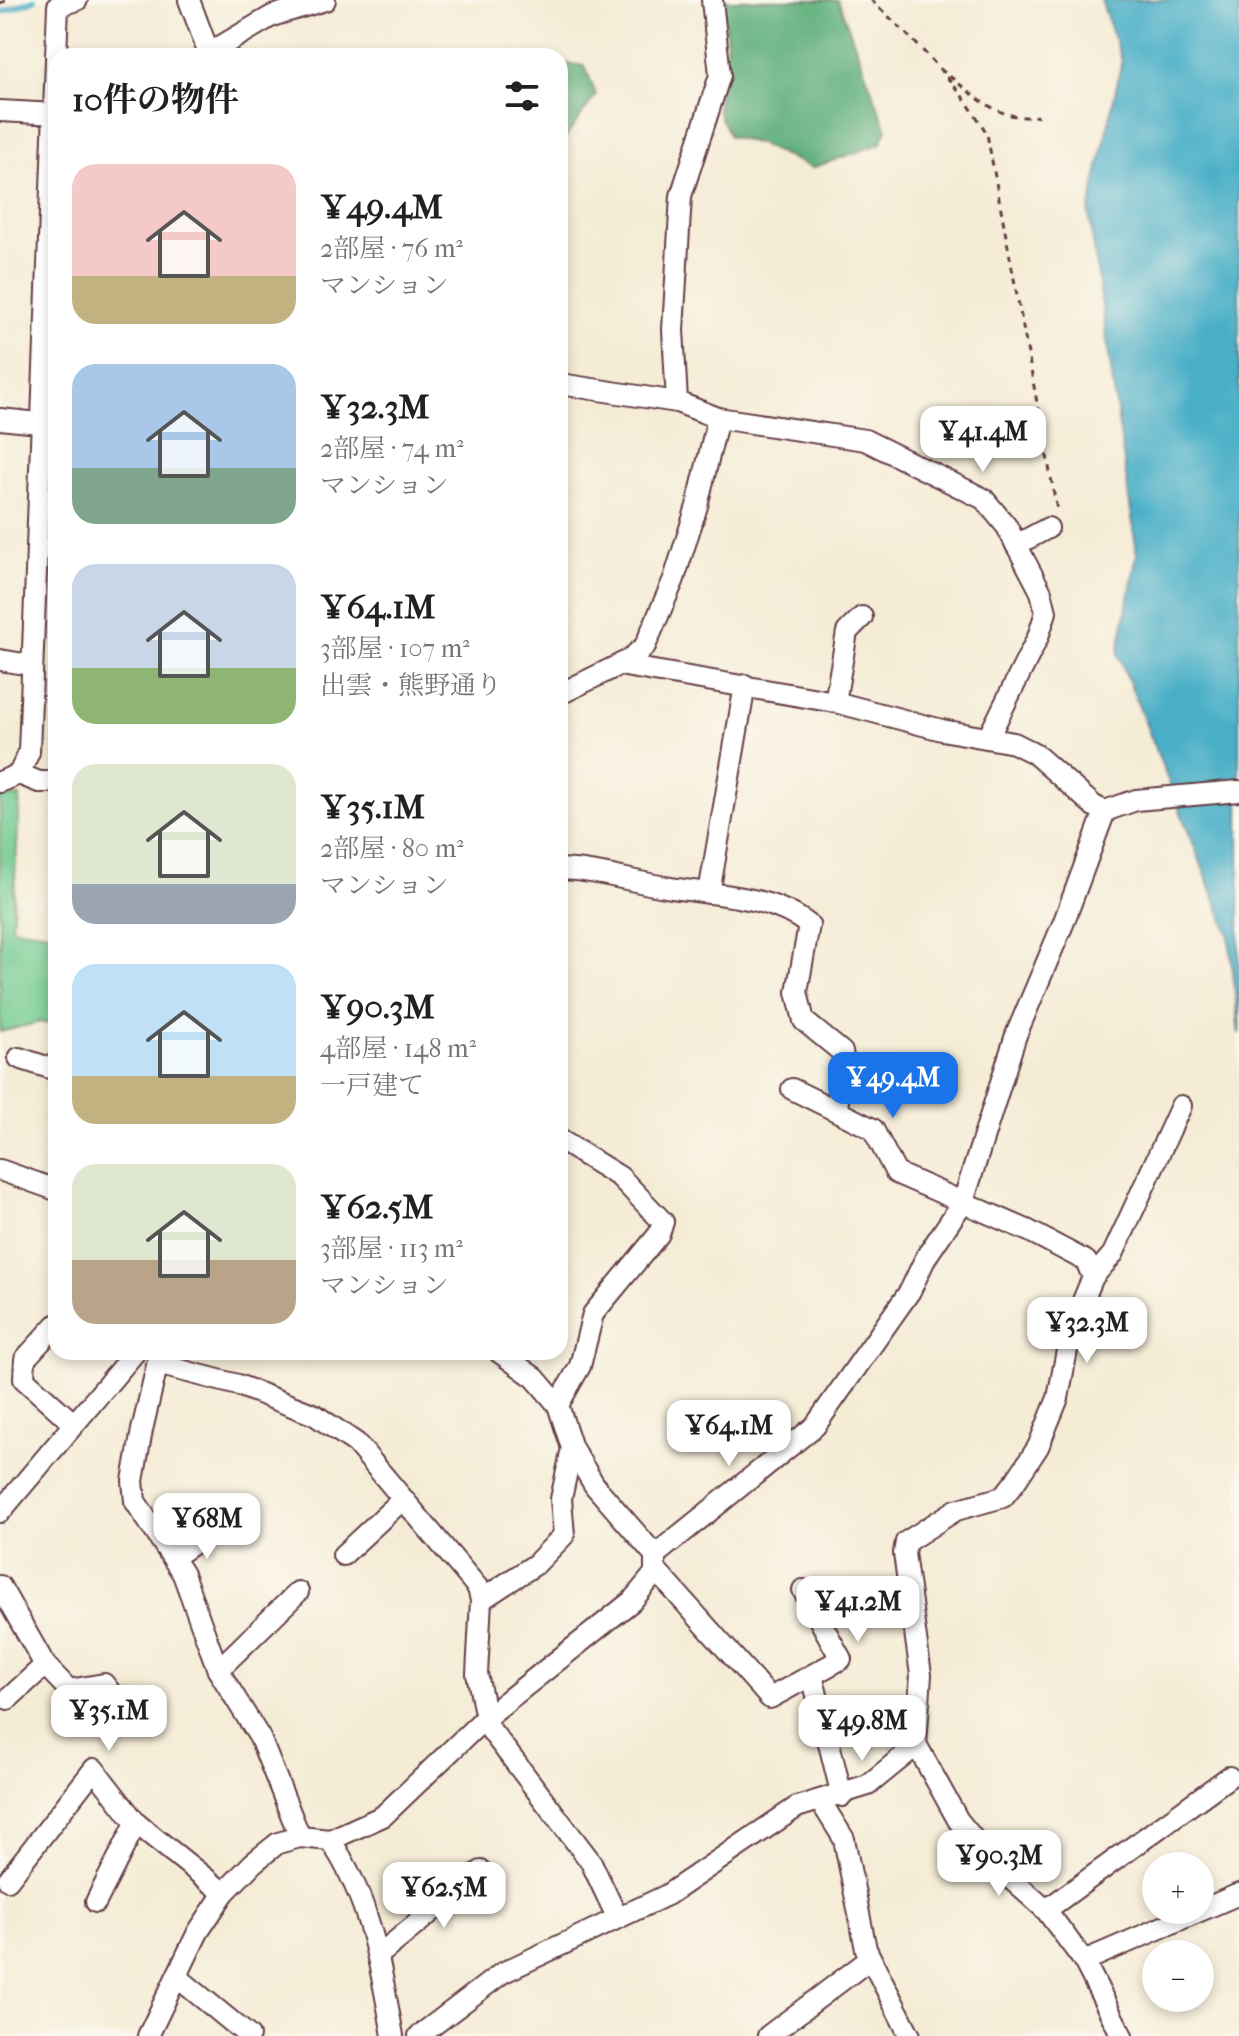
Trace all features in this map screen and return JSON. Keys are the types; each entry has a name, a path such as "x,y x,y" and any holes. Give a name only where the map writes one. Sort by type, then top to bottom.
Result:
{"street":[{"path":"189,0 206,48"},
{"path":"219,48 272,16 325,0"},
{"path":"677,402 673,330 681,196 720,75 712,0"},
{"path":"58,48 68,3"},
{"path":"0,111 48,114"},
{"path":"48,315 39,423 29,752 10,778 48,782"},
{"path":"568,385 677,402 718,418 865,440 984,499 998,513 1016,545 1041,592 1046,612 1038,637 988,738"},
{"path":"568,690 619,665 645,646 674,579 697,506 718,418"},
{"path":"0,419 39,423"},
{"path":"1016,545 1048,528"},
{"path":"835,702 847,632 862,617"},
{"path":"0,660 30,665"},
{"path":"619,665 835,702 942,730 1014,743 1034,753 1075,790 1105,811"},
{"path":"709,893 745,685"},
{"path":"1105,811 1136,800 1239,791"},
{"path":"148,2036 198,1932 224,1893 278,1843 300,1837 330,1840 383,1816 484,1719 632,1601 649,1584 655,1562 815,1426 910,1291 926,1257 963,1202 992,1120 1016,1035 1063,924 1105,811"},
{"path":"568,870 767,904 795,914 809,925 797,992 804,1021 842,1052 845,1067 836,1110"},
{"path":"19,1058 48,1067"},
{"path":"792,1089 873,1129 896,1173 1086,1261 1093,1277"},
{"path":"1122,2036 1084,1961 1046,1910 994,1864 958,1820 916,1744 921,1675 904,1553 906,1542 956,1510 1003,1497 1038,1447 1058,1398 1071,1329 1093,1277 1113,1254 1181,1106"},
{"path":"558,1405 580,1366 593,1314 659,1234 663,1222 620,1177 568,1145"},
{"path":"2,1175 48,1188"},
{"path":"48,1334 25,1359 24,1379 74,1424"},
{"path":"0,1512 128,1360"},
{"path":"159,1360 133,1481 135,1501 183,1574 218,1670 260,1738 300,1837"},
{"path":"165,1360 315,1415 356,1443 478,1588 481,1600 476,1655 484,1719 591,1862 617,1917"},
{"path":"510,1360 535,1378 558,1405 572,1448 611,1507 770,1698 841,1659 803,1590"},
{"path":"481,1600 536,1564 564,1535 561,1499 572,1448"},
{"path":"343,1555 403,1499"},
{"path":"173,1557 216,1528"},
{"path":"0,1586 45,1665 69,1690 104,1684 124,1711"},
{"path":"218,1670 298,1592"},
{"path":"8,1699 45,1665"},
{"path":"812,1675 842,1796"},
{"path":"419,2036 502,1973 667,1895 797,1807 842,1796 881,1777 916,1744"},
{"path":"8,1880 94,1769 136,1823 224,1893"},
{"path":"1046,1910 1229,1777"},
{"path":"821,1802 844,1839 870,1959 910,2036"},
{"path":"96,1902 136,1823"},
{"path":"330,1840 351,1870 379,1955 393,2036"},
{"path":"379,1955 481,1871"},
{"path":"1084,1961 1239,1894"},
{"path":"768,2036 870,1959"},
{"path":"177,1977 249,2036"}],"path":[{"path":"0,3 8,0"},
{"path":"871,0 934,65 978,118 987,134 1057,512 1048,528"},
{"path":"934,65 1001,114 1021,119 1038,116"}],"green space":[{"path":"722,0 838,0 887,130 880,144 812,168 759,144 729,136 717,109 727,43"},
{"path":"568,64 585,66 596,95 568,134"},
{"path":"20,796 12,928 48,933 48,1024 40,1022 0,1032 0,797"}],"water":[{"path":"1101,0 1239,0 1239,1034 1229,934 1118,654 1137,554 1089,213 1122,61"}],"waterway":[{"path":"0,13 34,0"}]}
